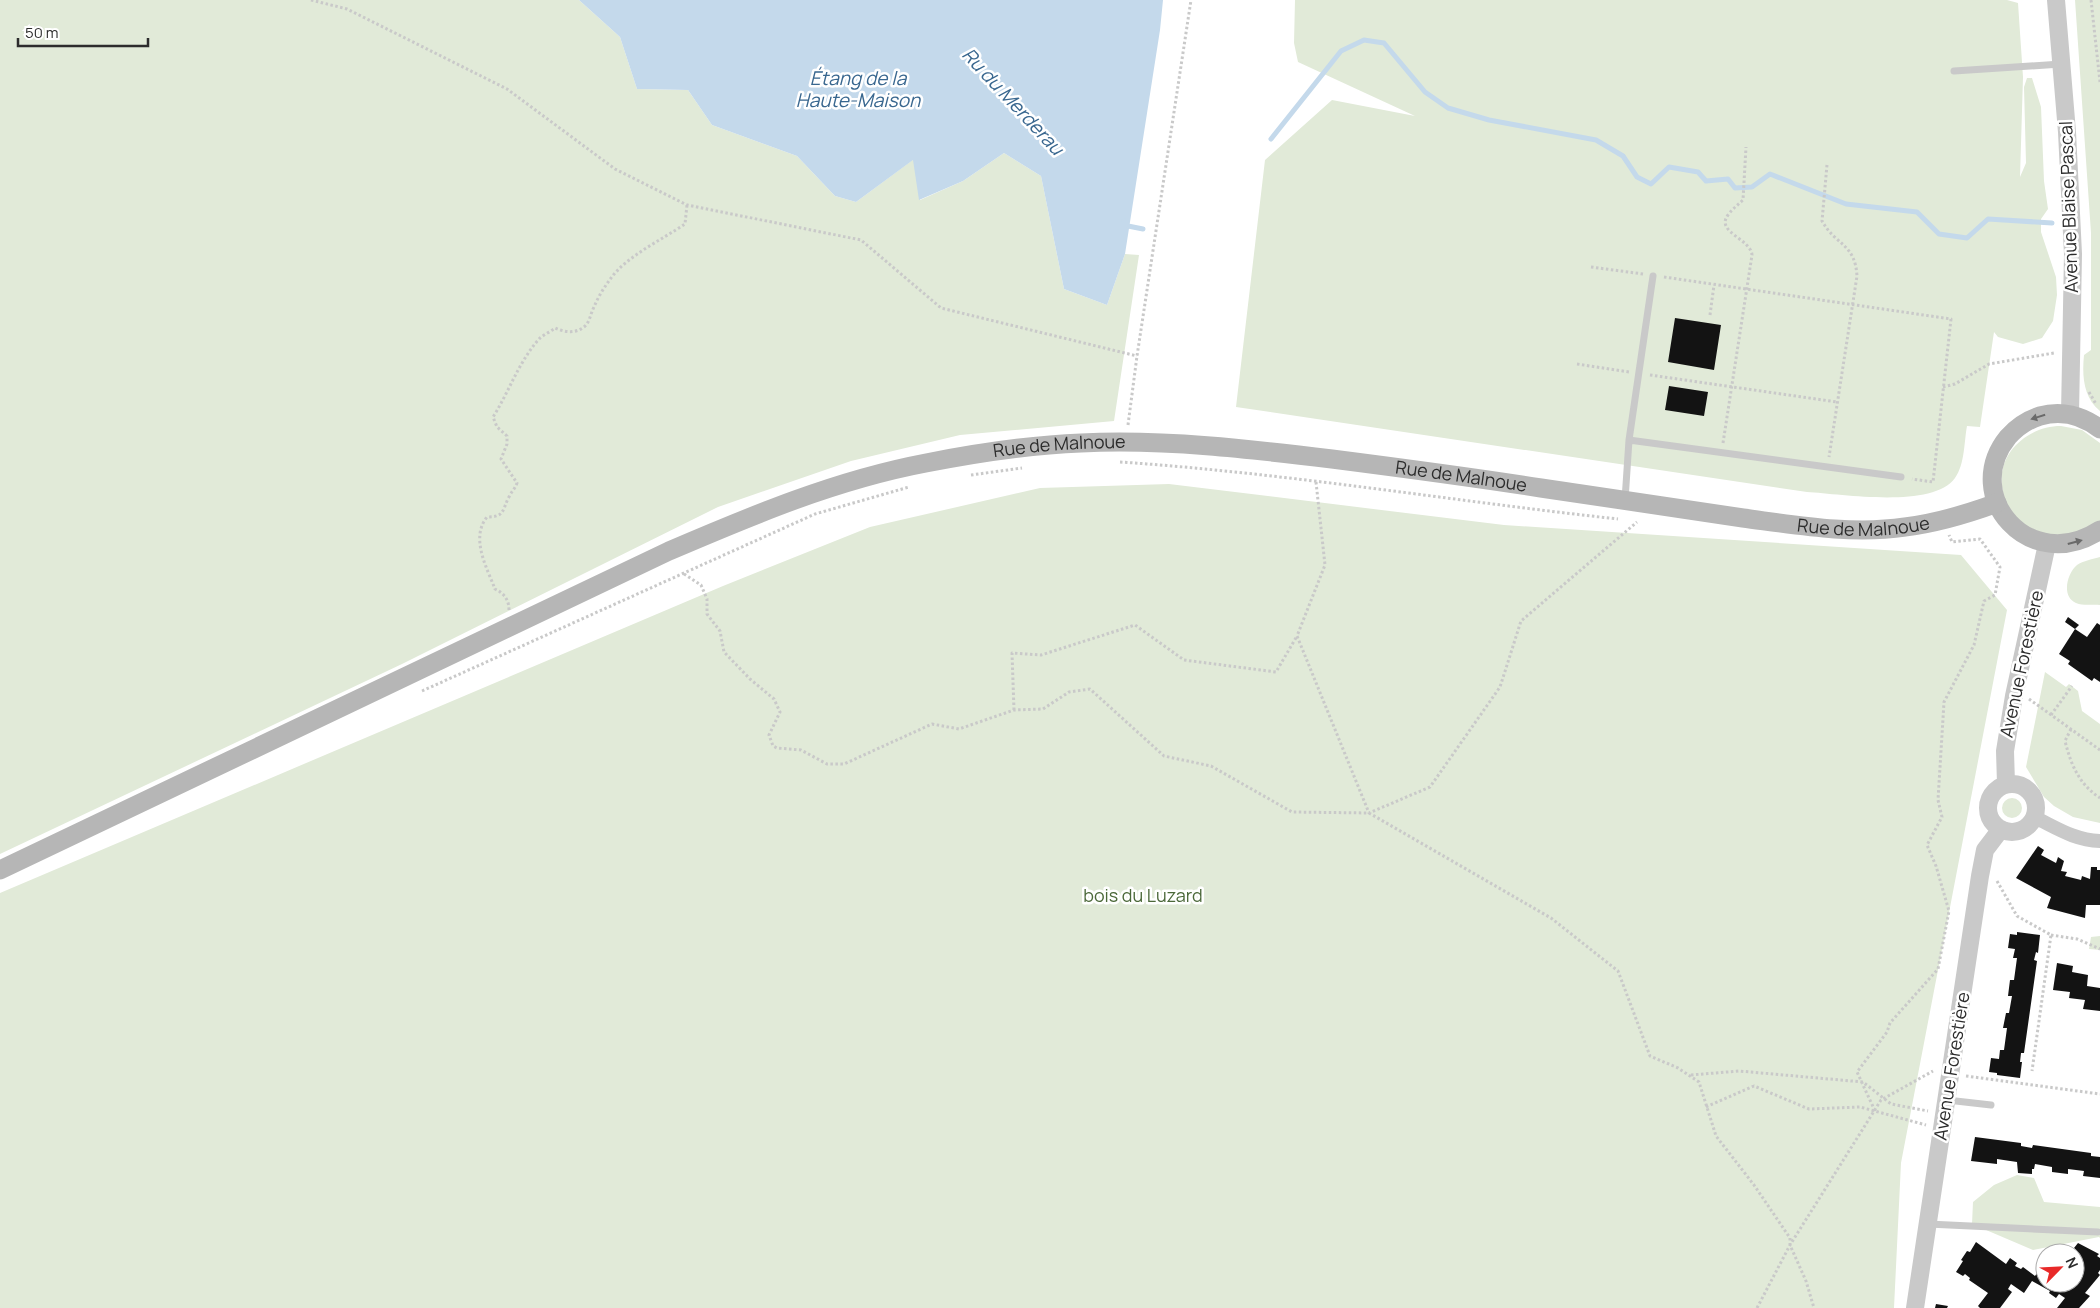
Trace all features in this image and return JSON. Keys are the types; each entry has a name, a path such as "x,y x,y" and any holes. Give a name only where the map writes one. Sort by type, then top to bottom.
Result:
{"main road":[{"path":"2100,429 2090,421 2070,414 2050,413 2031,419 2014,430 2002,445 1994,464 1993,484 1997,503 2004,517 2016,530 2030,539 2047,544 2067,544 2086,539 2100,530"},
{"name":"Rue de Malnoue","path":"0,870 669,551 756,513 820,490 924,463 1032,447 1080,443 1126,442 1204,445 1462,475 1778,523 1852,530 1902,528 1945,520 1997,503"}],"street":[{"name":"Avenue Blaise Pascal","path":"2056,0 2067,132 2073,254 2070,414"},
{"name":"Avenue Forestière","path":"2006,784 2005,751 2009,724 2047,544"},
{"path":"2006,784 2021,785 2033,795 2036,802 2034,817 2024,828 2016,831 2001,829 1990,817 1988,809 1993,794 2006,784"},
{"path":"2034,817 2072,837 2087,841 2100,841"},
{"name":"Avenue Forestière","path":"1915,1308 1980,876 1985,850 2001,829"}],"lane":[{"path":"1954,72 2061,64"},
{"path":"1625,500 1629,440 1653,276"},
{"path":"1629,440 1900,478"},
{"path":"1944,1114 1991,1105"},
{"path":"1928,1224 2098,1232"}],"path":[{"path":"311,0 347,9 507,90 615,169 687,204 861,240 941,308 1137,356"},
{"path":"1126,442 1137,356 1191,0"},
{"path":"2091,0 2100,82"},
{"path":"1721,453 1752,251 1748,245 1729,231 1725,224 1728,215 1743,200 1746,147"},
{"path":"1827,165 1822,221 1826,229 1848,249 1856,263 1856,276 1827,467"},
{"path":"510,628 509,604 502,593 496,589 481,551 480,535 482,523 487,517 496,517 503,512 509,495 517,483 517,480 501,459 507,444 507,436 497,427 492,417 506,396 508,386 540,338 555,328 566,333 582,329 588,323 594,306 612,276 643,249 685,224 687,204"},
{"path":"1591,267 1951,319 1933,482 1900,478"},
{"path":"1710,315 1714,284"},
{"path":"1944,387 1955,384 1989,364 2054,353 2060,356"},
{"path":"1577,364 1837,402"},
{"path":"1110,461 1208,468 1496,506 1619,520"},
{"path":"966,476 1024,467"},
{"path":"1014,710 1012,653 1041,655 1135,625 1184,660 1276,672 1297,636 1326,565 1316,482"},
{"path":"413,695 815,514 909,486"},
{"path":"1628,520 1645,522"},
{"path":"684,574 700,585 707,600 707,614 720,631 724,652 750,680 774,699 780,712 769,735 773,746 777,748 801,750 827,764 844,764 932,724 959,729 1014,710 1043,709 1069,692 1090,689 1164,756 1211,766 1292,812 1369,812 1430,787 1500,688 1521,621 1637,522"},
{"path":"1875,1111 1857,1072 1887,1032 1890,1023 1938,968 1949,911 1936,866 1927,845 1942,817 1938,800 1944,702 1974,645 1984,601 1995,595 2000,567 1980,539 1952,542 1947,531"},
{"path":"1297,636 1369,812 1551,918 1618,972 1650,1056 1690,1075 1699,1082 1716,1136 1760,1192 1790,1238 1790,1245 1806,1281 1814,1308"},
{"path":"2051,715 2072,686"},
{"path":"2038,706 2100,750"},
{"path":"2071,729 2065,741 2070,761 2085,787 2100,798"},
{"path":"1980,876 1996,879 2017,916 2051,935 2077,939 2100,949"},
{"path":"2032,1071 2051,935"},
{"path":"1757,1308 1790,1245 1884,1098 1952,1067 2100,1094"},
{"path":"1690,1075 1739,1071 1863,1082 1890,1104 1944,1114"},
{"path":"1706,1107 1754,1086 1809,1109 1860,1107 1875,1111 1944,1114"}],"green space":[{"path":"0,0 579,0 620,37 637,89 688,90 712,125 797,156 835,196 856,202 914,159 920,200 963,181 1004,153 1041,176 1064,289 1107,305 1125,254 1139,255 1114,421 960,435 851,461 718,507 402,664 0,854"},
{"path":"1295,0 2007,0 2018,3 2023,77 2020,177 2026,163 2024,87 2027,78 2032,78 2041,107 2044,181 2048,209 2041,219 2041,232 2056,277 2057,295 2053,321 2042,338 2023,344 1998,337 1994,332 1980,427 1967,426 1961,466 1955,478 1944,488 1928,494 1908,497 1863,497 1807,492 1236,407 1265,160 1332,100 1415,116 1298,62 1294,43"},
{"path":"2075,0 2100,0 2100,411 2094,405 2087,392 2083,370 2084,355 2091,350 2091,233"},
{"path":"2061,426 2082,430 2100,443 2100,522 2074,538 2028,531 2009,510 2003,492 2003,466 2008,455 2016,445 2036,431 2048,427"},
{"name":"bois du Luzard","path":"1169,484 1504,525 1961,555 2007,610 1901,1163 1894,1308 0,1308 0,893 723,586 870,527 1040,488"},
{"path":"2100,557 2100,605 2076,603 2068,596 2067,590 2068,579 2073,569 2088,560"},
{"path":"2045,672 2066,687 2069,684 2078,691 2082,711 2100,724 2100,823 2073,817 2054,806 2044,797 2026,767"},
{"path":"2008,798 2016,798 2022,804 2022,812 2016,818 2008,818 2002,812 2002,804"},
{"path":"2100,936 2100,950 2089,949 2091,937"},
{"path":"2017,1175 2034,1178 2044,1202 2100,1207 2100,1238 2069,1243 2035,1243 2035,1250 2033,1250 1972,1224 1973,1202 1994,1185"}],"water":[{"name":"Étang de la Haute-Maison","path":"579,0 1163,0 1125,254 1107,305 1064,289 1041,176 1004,153 963,181 919,200 913,160 856,202 835,196 797,156 712,125 688,90 637,89 620,37"}],"building":[{"path":"1675,318 1721,325 1714,370 1668,362"},
{"path":"1669,386 1708,392 1704,416 1665,410"},
{"path":"2068,617 2079,625 2075,629 2065,622"},
{"path":"2097,623 2100,625 2100,682 2094,678 2092,681 2068,664 2070,661 2059,654 2075,629 2087,637"},
{"path":"2038,846 2044,850 2041,855 2056,863 2058,857 2064,861 2061,871 2067,872 2065,876 2081,880 2082,876 2090,879 2091,867 2097,867 2097,870 2100,870 2100,905 2086,905 2085,918 2047,908 2051,897 2016,878"},
{"path":"2017,932 2040,935 2038,953 2036,952 2034,960 2037,961 2024,1053 2021,1053 2020,1078 1989,1072 1991,1058 1999,1059 2000,1050 2004,1050 2007,1028 2003,1028 2006,1013 2009,1013 2012,996 2008,996 2010,980 2014,980 2017,958 2013,958 2015,949 2008,948 2010,934 2017,935"},
{"path":"2057,963 2073,966 2072,972 2088,975 2087,986 2100,988 2100,1011 2083,1009 2085,1000 2069,998 2070,992 2053,990"},
{"path":"1975,1137 2021,1143 2021,1146 2032,1148 2033,1145 2091,1153 2091,1156 2100,1157 2100,1178 2083,1176 2084,1171 2068,1169 2068,1174 2052,1172 2052,1167 2035,1164 2032,1174 2018,1173 2017,1162 1997,1159 1997,1164 1971,1161"},
{"path":"1976,1242 2006,1264 2010,1258 2017,1263 2015,1266 2021,1269 2023,1267 2035,1276 2035,1283 2032,1281 2024,1293 2011,1284 2008,1289 2012,1292 2000,1308 1980,1308 1978,1306 1988,1293 1969,1280 1970,1278 1965,1274 1963,1276 1956,1272 1967,1251 1970,1252"},
{"path":"2085,1247 2099,1254 2097,1256 2100,1258 2100,1270 2098,1273 2100,1275 2085,1293"},
{"path":"2049,1293 2085,1293 2090,1296 2079,1308 2057,1308 2065,1298 2059,1294 2056,1298"},
{"path":"1936,1304 1948,1306 1947,1308 1935,1308"}],"waterway":[{"name":"Ru du Merderau","path":"1271,139 1341,51 1364,40 1384,43 1425,92 1448,108 1489,120 1596,140 1623,156 1637,177 1651,184 1669,167 1698,172 1706,181 1728,179 1735,188 1752,187 1770,174 1846,204 1917,212 1939,234 1967,238 1988,219 2052,223"},
{"name":"Ru du Merderau","path":"1124,221 1128,226 1143,229"}]}
